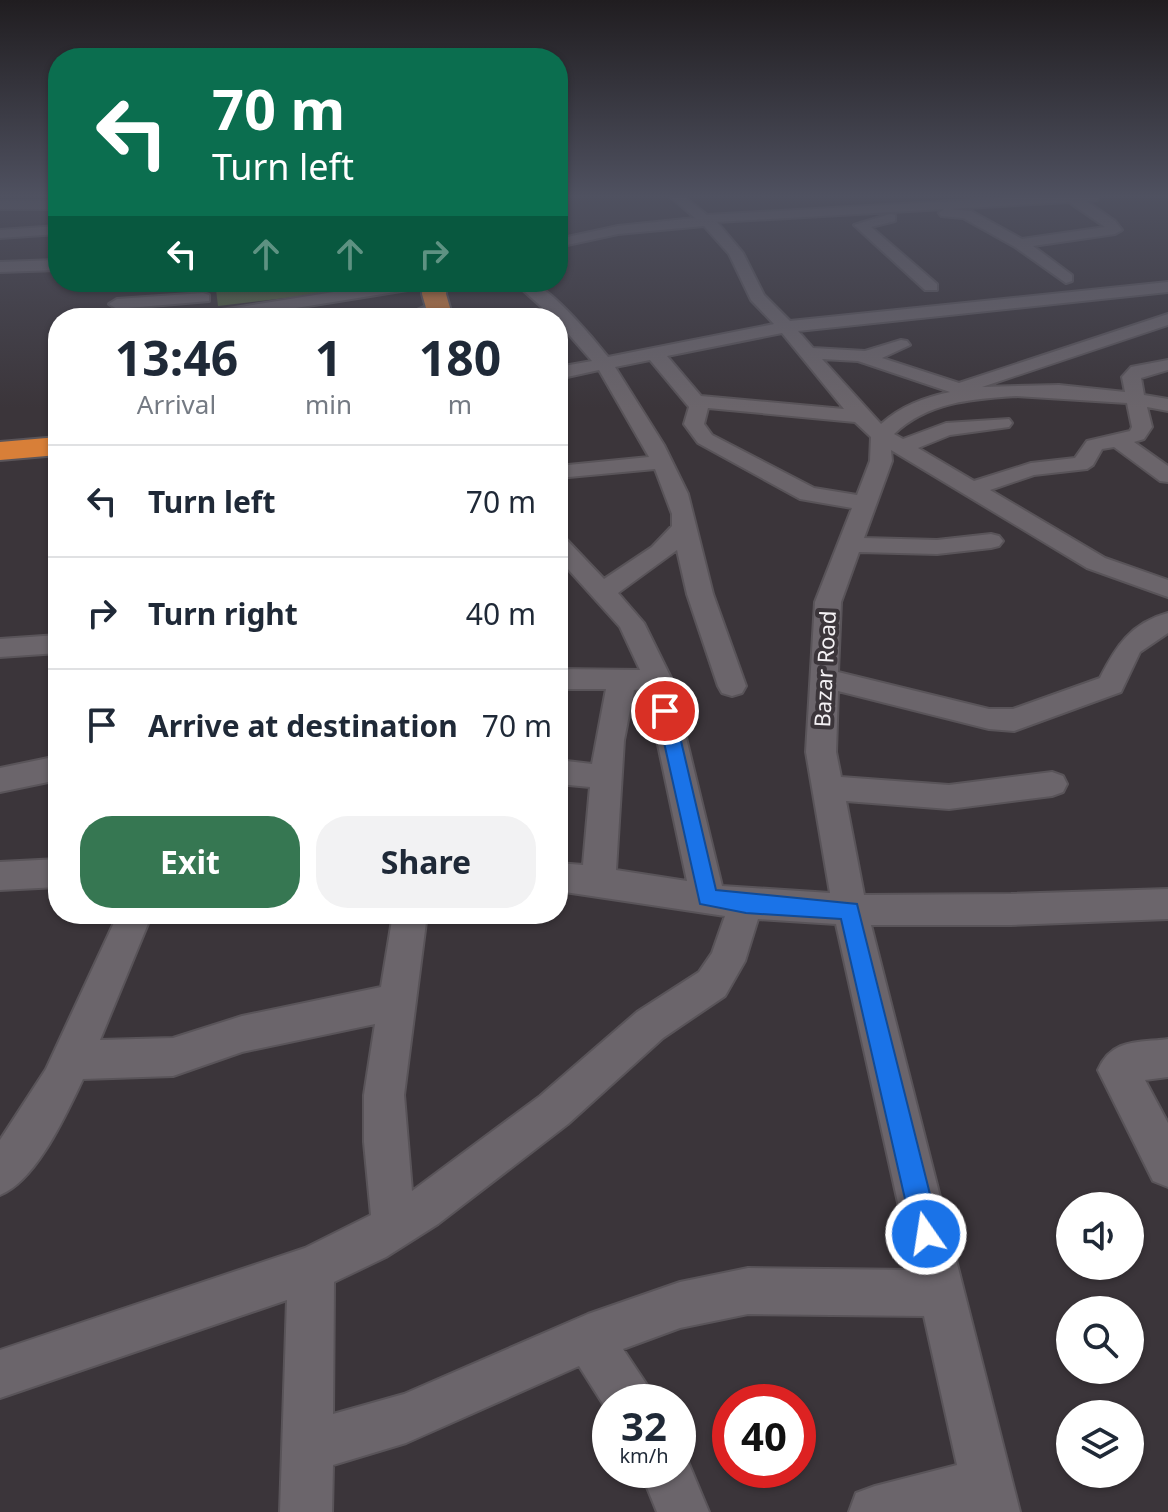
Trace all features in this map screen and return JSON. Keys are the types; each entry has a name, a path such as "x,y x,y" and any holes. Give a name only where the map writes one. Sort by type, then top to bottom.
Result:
{"highway":[{"path":"0,451 48,447"}],"street":[{"path":"743,268 757,297 860,416 881,435 1096,563 1168,589"},
{"path":"909,268 931,287"},
{"path":"1052,268 1066,278"},
{"path":"568,371 786,327 1168,287"},
{"path":"117,304 188,292"},
{"path":"292,308 427,292"},
{"path":"415,308 427,292"},
{"path":"532,292 548,308"},
{"path":"881,435 891,421 901,415 975,381 1168,319"},
{"path":"568,328 604,364 643,424 680,501 700,594 732,686"},
{"path":"862,357 901,345"},
{"path":"654,353 696,401 699,413 694,424 698,431 720,449 808,494 865,503"},
{"path":"807,354 862,357 953,392 1055,391 1135,397 1168,405"},
{"path":"973,489 1031,469 1079,464 1086,461 1094,445 1141,431 1133,373 1168,365"},
{"path":"696,401 860,416"},
{"path":"902,447 946,429 1002,423"},
{"name":"Bazar Road","path":"881,435 881,461 828,602 821,752 850,910 990,1498"},
{"path":"1118,440 1168,476"},
{"path":"568,471 661,462"},
{"path":"604,591 669,544 684,529"},
{"path":"850,545 937,547 991,541"},
{"path":"0,1374 311,1269 394,1227 423,1209 554,1110 650,1025 712,984 727,961 727,901 658,680 631,623 568,554"},
{"path":"825,678 989,719 1014,720 1111,685 1129,647 1168,621"},
{"path":"0,648 48,645"},
{"path":"568,679 658,680"},
{"path":"598,880 609,740 622,680"},
{"path":"0,780 48,770"},
{"path":"568,773 606,777"},
{"path":"827,788 949,797 1052,784"},
{"path":"0,876 48,874"},
{"path":"568,878 727,901 850,910 990,911 1168,904"},
{"path":"2,1169 45,1113 130,924"},
{"path":"394,1227 385,1142 384,1095 408,924"},
{"path":"69,1060 173,1057 242,1034 396,1002"},
{"path":"1168,1058 1123,1064 1118,1070 1168,1166"},
{"path":"306,1512 311,1269"},
{"path":"308,1447 406,1418 588,1338 680,1305 748,1291 940,1293"},
{"path":"588,1338 618,1384"},
{"path":"673,1488 683,1512"},
{"path":"875,1512 990,1498"}],"green space":[{"path":"216,292 336,292 218,306"}],"route":[{"path":"665,711 708,898 746,904 850,910 926,1234"}]}
